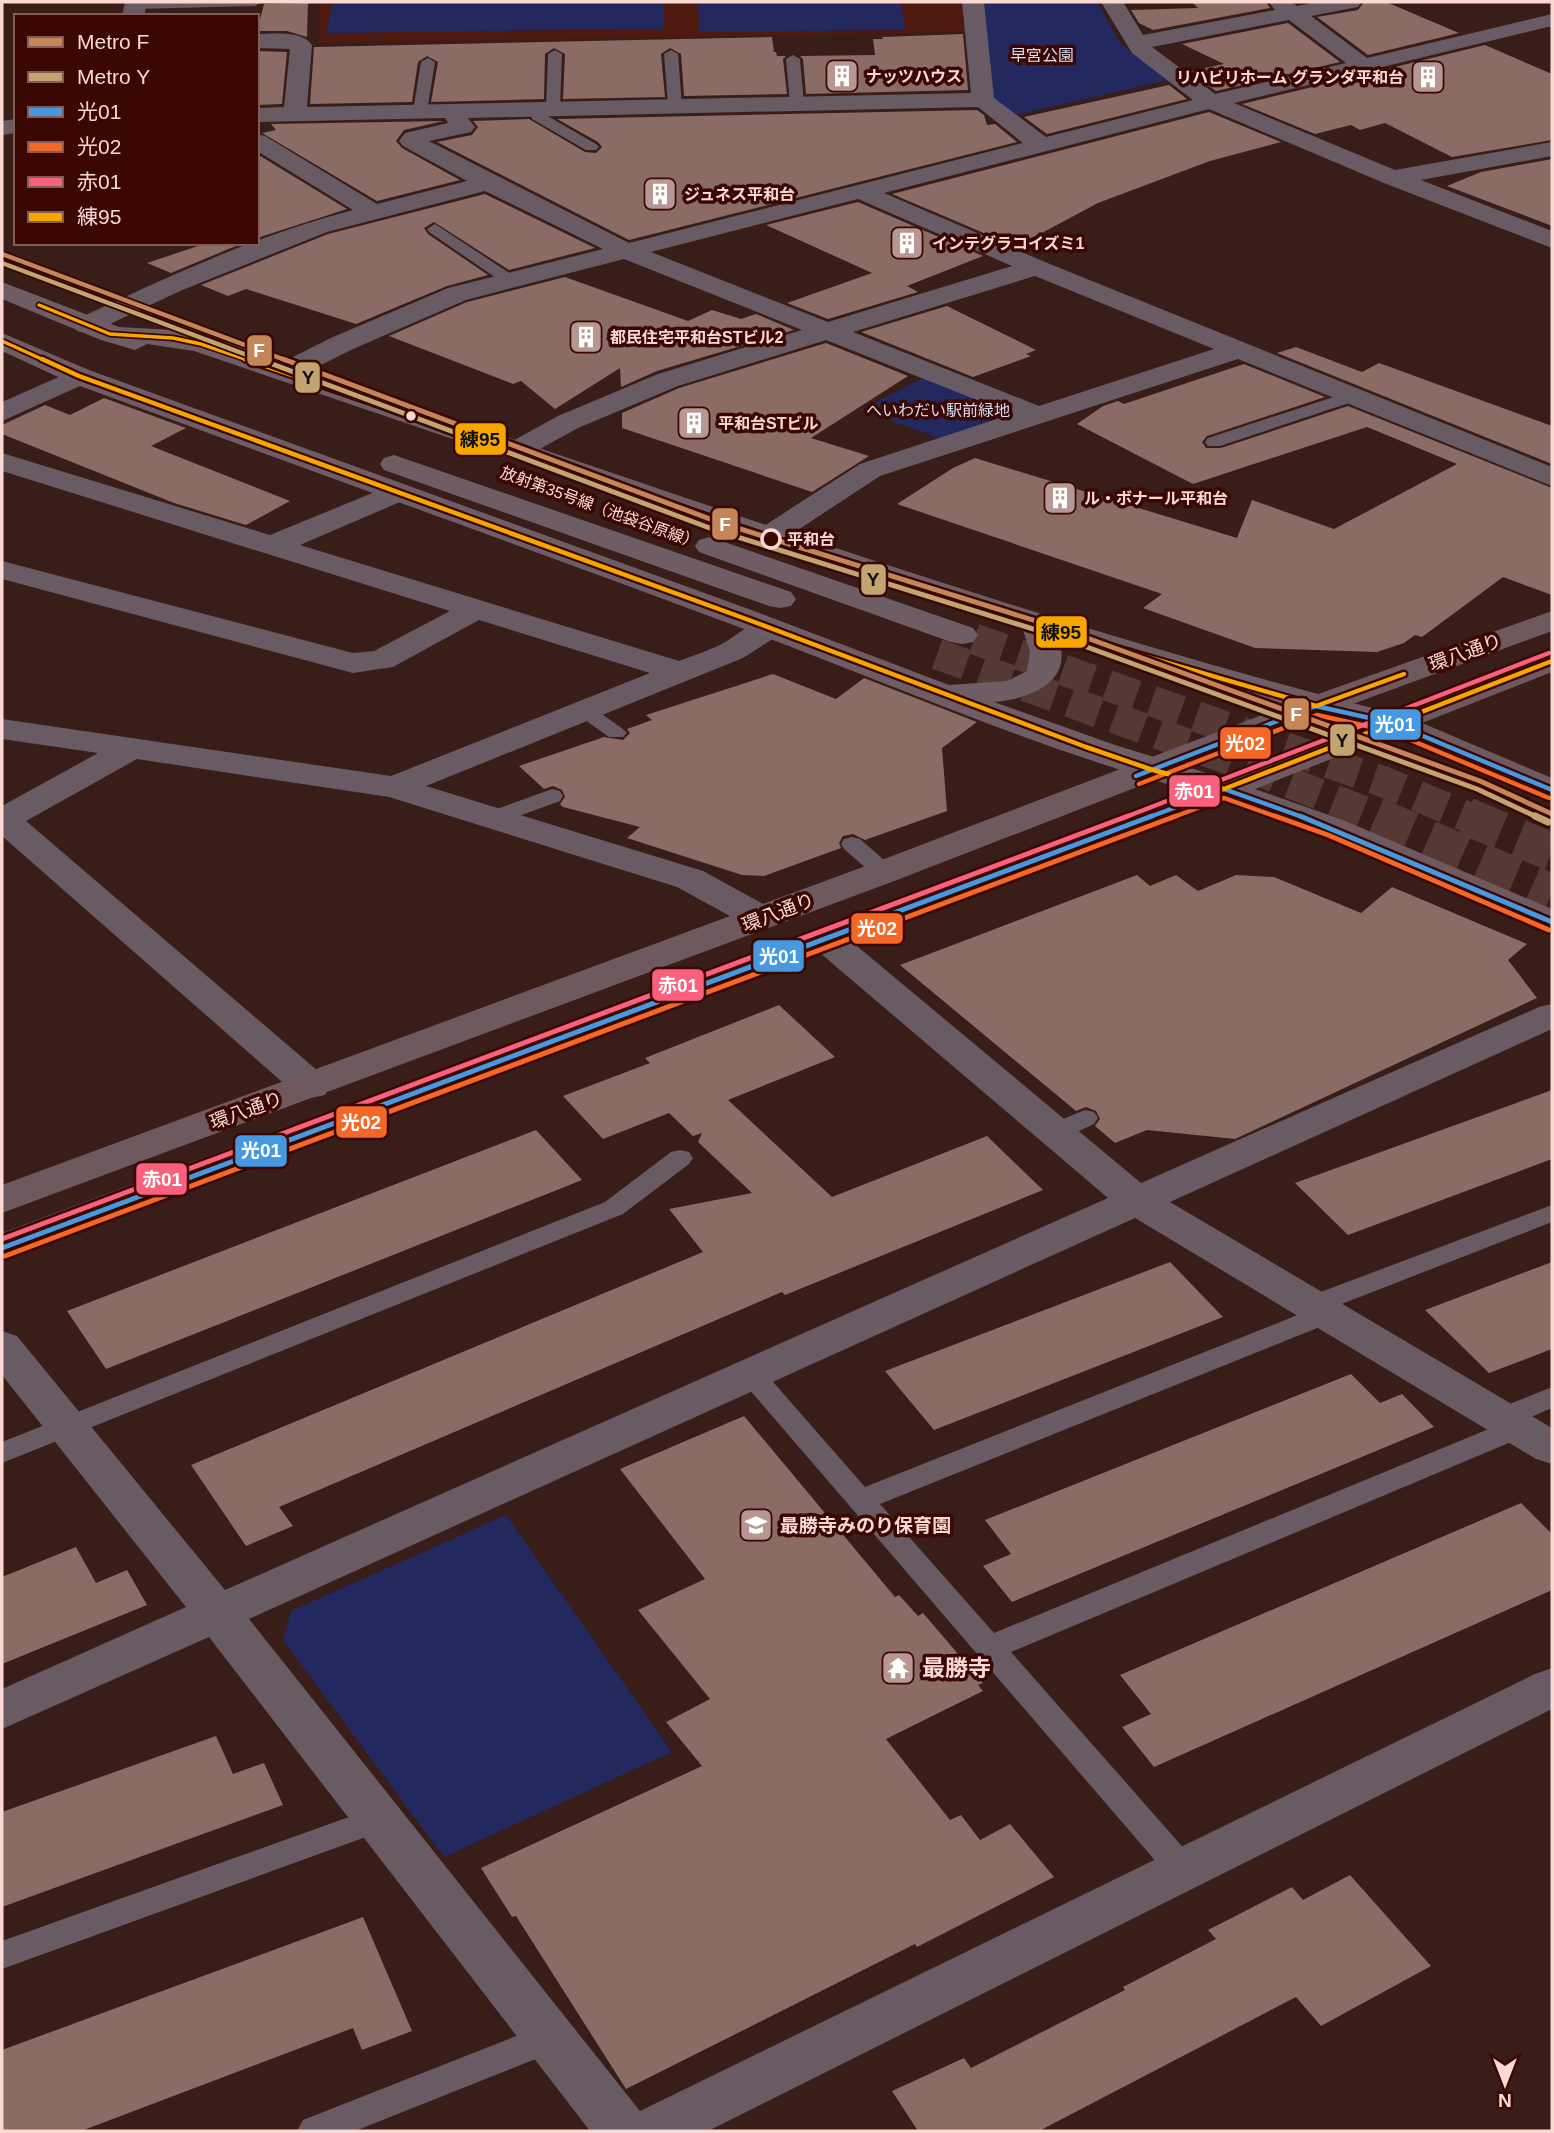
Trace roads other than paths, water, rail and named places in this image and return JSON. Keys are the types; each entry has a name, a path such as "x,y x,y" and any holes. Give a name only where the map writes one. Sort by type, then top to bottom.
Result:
{"main road":[{"name":"放射第35号線（池袋谷原線）","path":"2,290 98,329 962,635"},
{"name":"放射第35号線（池袋谷原線）","path":"2,318 203,397 937,654"},
{"path":"98,329 201,344 767,537 1037,625 1317,706 1392,723 1552,790"},
{"path":"2,341 79,376 1153,770 1224,789 1331,827 1552,922"},
{"name":"環八通り","path":"2,1200 1552,620"},
{"path":"937,691 977,695 1014,690 1032,684 1044,673 1047,654 1037,625"},
{"name":"環八通り","path":"2,1248 1224,789 1552,661"}],"street":[{"path":"973,2 983,100"},
{"path":"1112,2 1136,43 1211,102 1393,178 1552,240"},
{"path":"1136,43 1285,7 1350,2"},
{"path":"1285,7 1363,65"},
{"path":"287,372 343,343 457,294 1211,102 1552,20"},
{"path":"259,41 284,40 301,45 295,114"},
{"path":"259,115 983,100 1041,145"},
{"path":"455,111 455,116 463,127 413,138 411,141 488,183 628,252 1038,415"},
{"path":"259,142 373,212"},
{"path":"1393,178 1552,149"},
{"path":"98,329 171,285 318,227 488,183"},
{"path":"861,192 1036,267 1552,477"},
{"path":"517,450 568,422 668,380 1036,267"},
{"path":"767,537 870,470 1238,350"},
{"path":"2,414 79,376"},
{"path":"2,462 681,672"},
{"path":"271,545 397,493"},
{"path":"2,570 353,663 382,660 476,608"},
{"path":"394,787 732,651 768,628"},
{"path":"2,729 394,787 690,879 761,918"},
{"path":"131,749 3,819 311,1086"},
{"path":"826,939 1070,1125 1137,1201 1524,1432"},
{"path":"2,1710 1552,1015"},
{"path":"2,1346 217,1613 623,2131"},
{"path":"654,2131 1552,1687"}],"lane":[{"path":"135,7 255,2"},
{"path":"555,54 544,109 537,116 591,147"},
{"path":"671,54 675,106"},
{"path":"793,59 797,104"},
{"path":"420,111 428,62"},
{"path":"435,229 511,281"},
{"path":"1214,442 1352,396"},
{"path":"585,711 616,733"},
{"path":"494,818 552,796"},
{"path":"852,844 884,872"},
{"path":"2,1453 614,1208 680,1158"},
{"path":"861,1500 1552,1213"},
{"path":"750,1374 1183,1870"},
{"path":"989,1648 1524,1432 1552,1397"},
{"path":"2,1955 377,1820"},
{"path":"314,2131 549,2038"}],"tunnel":[{"path":"974,639 1384,782 1470,818"},
{"path":"937,654 1234,761 1380,818"},
{"path":"1376,816 1552,893"},
{"path":"1466,816 1552,852"}],"metro line":[{"name":"F","path":"2,254 718,522 1065,630 1480,781 1552,814"},
{"name":"Y","path":"2,263 715,530 1062,638 1477,789 1548,822"}],"place":[{"name":"ナッツハウス","path":"842,76"},
{"name":"リハビリホーム グランダ平和台","path":"1428,77"},
{"name":"ジュネス平和台","path":"660,194"},
{"name":"インテグラコイズミ1","path":"907,243"},
{"name":"都民住宅平和台STビル2","path":"586,337"},
{"name":"平和台STビル","path":"694,423"},
{"name":"ル・ボナール平和台","path":"1060,498"},
{"name":"平和台","path":"771,539"},
{"name":"最勝寺みのり保育園","path":"756,1525"},
{"name":"最勝寺","path":"898,1668"}],"park label":[{"name":"早宮公園","path":"1042,55"},
{"name":"へいわだい駅前緑地","path":"938,410"}]}
